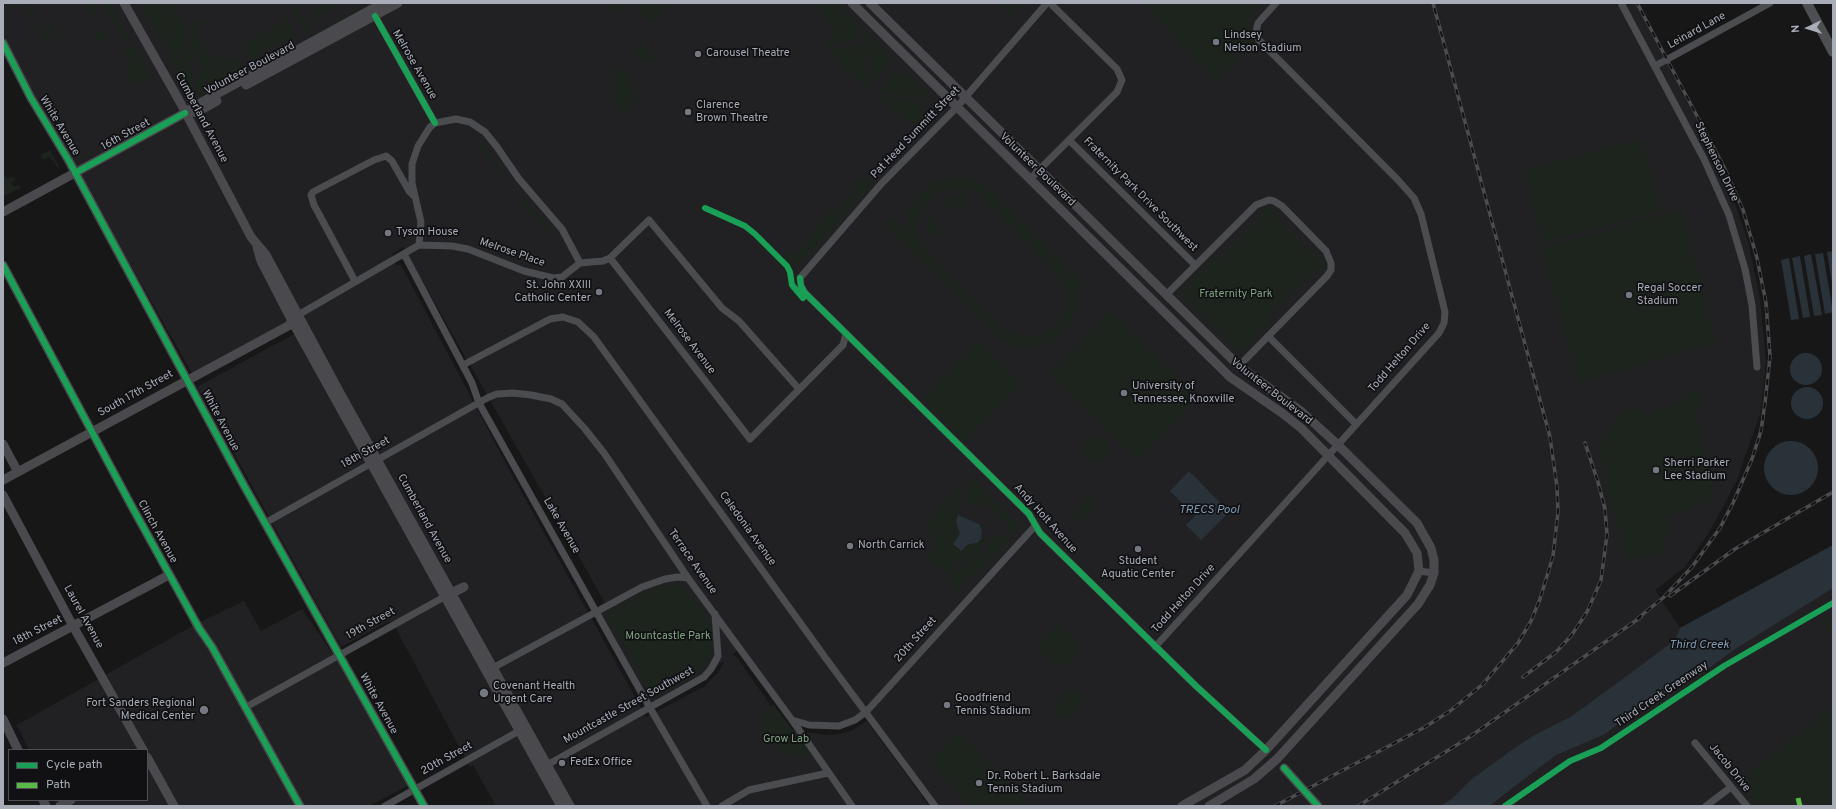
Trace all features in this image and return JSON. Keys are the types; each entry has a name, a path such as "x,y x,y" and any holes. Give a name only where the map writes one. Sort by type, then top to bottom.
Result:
{"main road":[{"path":"1807,3 1833,52"}],"street":[{"name":"Cumberland Avenue","path":"124,3 256,245 261,261 295,318 490,669 561,806"},
{"name":"Volunteer Boulevard","path":"373,13 383,3"},
{"name":"Volunteer Boulevard","path":"185,113 193,107 373,13 398,3"},
{"name":"Volunteer Boulevard","path":"852,3 956,108 1230,377 1282,413 1328,456 1405,533 1418,553 1419,571"},
{"name":"Volunteer Boulevard","path":"870,3 1239,366 1302,412 1338,445 1417,524 1431,548 1434,560 1434,573 1430,585 1418,604 1277,759 1254,779 1209,806"},
{"name":"Pat Head Summitt Street","path":"800,278 882,183 956,108 1049,3"},
{"name":"Fraternity Park Drive Southwest","path":"1030,179 1070,141 1117,92 1122,80 1117,70 1049,3"},
{"name":"Todd Helton Drive","path":"1155,647 1439,333 1444,323 1445,312 1421,214 1414,198 1259,40 1256,32 1258,23 1276,3"},
{"name":"Stephenson Drive","path":"1621,3 1656,66 1704,159 1729,216 1745,269 1752,305 1757,367"},
{"name":"Leinard Lane","path":"1656,66 1770,3"},
{"name":"Melrose Avenue","path":"373,13 435,123"},
{"name":"White Avenue","path":"3,43 31,98 75,172 265,523 424,806"},
{"name":"16th Street","path":"3,212 185,113"},
{"path":"295,318 355,281 419,245 421,222 412,183 412,164 421,142 435,123 456,119 470,122 486,132 519,179 562,229 580,263 603,261 610,258 649,220 722,308 739,321 799,389 843,346 846,334"},
{"name":"Fraternity Park Drive Southwest","path":"1070,141 1195,265"},
{"path":"355,281 310,195 374,160 386,156 392,161 409,191 416,198"},
{"name":"Fraternity Park Drive Southwest","path":"1166,295 1256,205 1269,200 1282,206 1326,251 1332,263 1331,270 1327,276 1239,366"},
{"name":"Melrose Place","path":"419,245 452,246 468,249 524,271 553,278 562,277 580,263"},
{"name":"Lake Avenue","path":"404,254 472,383 479,403 650,708 707,806"},
{"name":"Melrose Avenue","path":"610,258 750,439 799,389"},
{"name":"Clinch Avenue","path":"3,264 169,575 246,708 300,806"},
{"name":"Andy Holt Avenue","path":"800,278 801,286 805,293 1029,514 1035,526 1155,647 1266,750"},
{"name":"Caledonia Avenue","path":"462,365 550,320 563,317 578,322 594,337 935,806"},
{"name":"South 17th Street","path":"3,480 288,326 295,318"},
{"path":"1268,336 1356,424"},
{"name":"Terrace Avenue","path":"479,403 497,394 513,393 539,396 562,404 604,453 688,578 792,720 852,806"},
{"name":"18th Street","path":"265,523 479,403"},
{"path":"3,444 18,472"},
{"name":"Laurel Avenue","path":"3,495 142,749"},
{"name":"20th Street","path":"792,720 809,725 839,726 855,720 866,712 1035,526"},
{"path":"1182,806 1245,770 1266,750 1407,595 1419,571 1434,573"},
{"name":"18th Street","path":"3,663 169,575"},
{"path":"490,669 654,581 678,577 688,578"},
{"path":"448,595 464,587"},
{"name":"19th Street","path":"246,708 448,595"},
{"name":"Mountcastle Street Southwest","path":"547,765 650,708 704,676 718,656 714,612"},
{"path":"3,719 18,749"},
{"name":"Cumberland Avenue","path":"522,729 547,765 570,806"},
{"name":"20th Street","path":"385,806 522,729"},
{"name":"Jacob Drive","path":"1695,743 1747,806"},
{"path":"1266,750 1277,759 1318,806"},
{"path":"148,760 174,806"},
{"path":"722,806 749,790 828,773"},
{"path":"1706,806 1731,787"},
{"path":"60,806 69,801"}],"shaded area":[{"name":"University of Tennessee, Knoxville","path":"3,3 1635,3 1713,151 1732,195 1748,241 1760,298 1766,362 1761,411 1737,480 1710,531 1685,567 1655,590 1680,628 1833,545 1833,806 935,806 866,712 839,726 792,720 740,648 732,655 736,656 788,730 826,735 839,734 851,731 867,721 929,806 496,806 473,765 470,767 394,625 389,621 341,647 197,387 294,334 289,325 193,375 3,40","holes":["403,247 604,601 596,612 650,708 704,677 724,661 720,670 705,686 646,717 512,475 401,265 396,265 392,254"]},
{"name":"Fort Sanders Regional Medical Center","path":"244,601 261,631 302,609 341,666 409,785 369,806 57,806 54,801 148,801 148,749 29,749 17,725 194,625"}],"green space":[{"path":"25,3 29,3 37,17 33,19"},
{"path":"86,3 95,3 95,14 89,10"},
{"path":"100,3 111,3 129,37 128,39 114,26"},
{"path":"143,3 159,3 162,7 164,14 163,40 160,40 143,9"},
{"path":"162,3 174,3 175,7 167,12"},
{"path":"290,3 295,3 309,30 305,32"},
{"path":"321,3 341,3 311,21 311,14 319,7"},
{"path":"368,3 375,3 309,39 308,36"},
{"path":"611,3 617,3 622,8 615,16 606,8"},
{"path":"637,3 673,3 654,21 650,21 636,7 639,5"},
{"path":"811,3 837,3 856,22 859,39 827,47 824,43 833,34 832,31 835,27"},
{"path":"998,3 1024,3 1011,16"},
{"name":"Lindsey Nelson Stadium","path":"1143,3 1261,3 1250,20 1253,45 1218,81"},
{"path":"174,11 178,11 186,31 192,56 192,61 190,62 185,61 176,54 165,35 165,17"},
{"path":"202,18 205,23 195,29 200,39 199,40 211,59 225,51 226,53 229,51 230,53 209,67 200,66 195,60 190,33 192,25"},
{"path":"288,19 297,36 263,50 250,63 245,52 248,50 243,43"},
{"path":"50,24 52,27 55,27 62,39 68,36 69,38 63,44 53,33 48,25"},
{"path":"42,25 50,41 47,43 38,27"},
{"path":"861,27 893,58 872,87"},
{"path":"102,29 107,37 94,45 94,40 97,37 95,35"},
{"path":"128,42 137,51 151,76 133,85 129,79 125,53"},
{"path":"165,42 173,54 188,65 193,71 192,87 189,89 186,84 184,85 162,44"},
{"path":"642,43 659,60 657,64 649,61 643,63 635,55 634,52"},
{"path":"861,44 869,88 867,89 827,51"},
{"path":"231,55 233,58 236,57 242,68 200,91 196,91 196,71 200,68 213,68"},
{"path":"618,67 635,82 629,89 630,90 632,88 641,97 627,111 622,111 610,99 612,91 610,77"},
{"path":"896,69 904,75 907,72 933,98 878,93"},
{"path":"246,70 248,72 197,100 196,97"},
{"path":"878,97 924,101 922,108 923,112 930,118 919,130"},
{"path":"165,112 168,112 107,146 104,144"},
{"path":"1642,138 1661,211 1542,243 1523,170"},
{"path":"482,143 485,144 494,161 511,186 511,189 480,146"},
{"path":"100,147 98,150 78,161 77,159"},
{"path":"50,150 59,167 58,168 50,157 43,160 41,155"},
{"path":"3,172 7,179 13,177 15,180 11,182 14,187 20,185 20,188 3,197"},
{"path":"953,177 974,180 986,187 1085,286 1077,293 1076,309 1072,321 1063,334 1045,345 1027,348 1013,346 999,339 885,226 893,218 906,231 909,210 919,194 933,183","holes":["960,188 975,193 983,199 1061,279 1066,292 1065,307 1060,320 1045,333 1023,337 1013,334 1005,329 923,246 919,238 917,228 922,208 930,198 938,192 949,189"]},
{"path":"869,179 874,183 805,260 790,269 785,262 785,255 787,251 792,256 804,243 803,241 832,209 834,211 857,186 854,181"},
{"path":"965,194 967,200 965,212 942,204 942,201"},
{"path":"518,198 522,199 554,230 552,234 522,204 519,206 517,203"},
{"name":"Fraternity Park","path":"1267,205 1272,205 1277,209 1274,215 1318,258 1323,255 1326,258 1327,267 1324,272 1318,269 1269,316 1273,320 1253,341 1243,350 1238,351 1184,298 1181,292 1183,288 1214,257 1218,260 1262,215 1259,209"},
{"name":"Regal Soccer Stadium","path":"1682,209 1716,342 1578,383 1540,248"},
{"path":"932,211 934,211 942,234 934,236 925,234"},
{"path":"1110,311 1198,399 1137,461 1049,374"},
{"path":"979,342 1021,384 964,442 922,399"},
{"name":"Sherri Parker Lee Stadium","path":"1700,390 1704,405 1695,409 1715,490 1710,502 1668,517 1672,536 1662,540 1666,552 1626,562 1610,498 1607,497 1600,449 1605,431 1616,421 1617,416 1626,410 1636,406 1643,415 1683,401 1682,394"},
{"path":"1097,436 1106,440 1110,449 1106,458 1097,462 1088,458 1084,449 1088,440"},
{"path":"968,479 977,480 991,497 990,507 964,501"},
{"path":"958,487 961,490 956,521 960,534 953,544 961,551 966,545 977,543 983,536 987,536 980,553 956,564 946,575 931,562 930,566 928,566 924,561 938,544 931,537 928,524 934,510"},
{"path":"1089,496 1099,505 1082,523 1072,514"},
{"path":"994,499 1010,517 1022,526 1014,535 1009,531 1008,526 993,510"},
{"path":"991,536 1008,537 1011,540 958,590 950,581 952,572 954,573 962,566 962,564 983,555 989,545"},
{"name":"Mountcastle Park","path":"677,584 687,589 712,624 713,649 707,664 698,673 663,695 653,698 605,614 648,591"},
{"path":"1833,616 1833,636 1822,621"},
{"path":"1058,623 1075,638 1078,644 1079,650 1076,658 1067,665 1052,663 1036,647"},
{"path":"1074,689 1080,691 1083,695 1083,700 1079,709 1068,718 1058,718 1055,712 1057,701 1063,694"},
{"name":"Grow Lab","path":"773,704 810,753 801,757 788,755 778,748 767,731 763,716"},
{"path":"1833,706 1833,806 1757,806 1738,781"},
{"name":"Dr. Robert L. Barksdale Tennis Stadium","path":"960,732 1031,806 970,806 928,761"}],"water":[{"path":"1833,251 1833,289 1827,252"},
{"path":"1823,253 1833,312 1825,314 1815,254"},
{"path":"1811,254 1822,315 1814,316 1804,256"},
{"path":"1800,256 1810,317 1803,318 1792,258"},
{"path":"1789,258 1799,319 1791,320 1781,260"},
{"path":"1806,353 1812,354 1819,360 1822,369 1821,375 1815,382 1806,385 1800,384 1793,378 1790,369 1791,363 1797,356"},
{"path":"1807,387 1813,388 1820,394 1823,403 1822,409 1816,416 1807,419 1801,418 1794,412 1791,403 1792,397 1798,390"},
{"path":"1786,441 1796,441 1806,445 1814,453 1818,463 1818,473 1814,483 1806,491 1796,495 1786,495 1776,491 1768,483 1764,473 1764,463 1768,453 1776,445"},
{"name":"TRECS Pool","path":"1189,471 1229,512 1201,540 1186,525 1195,516 1170,491"},
{"path":"958,515 979,524 982,531 981,539 977,543 968,544 961,551 953,544 960,534 956,521"},
{"name":"Third Creek","path":"1833,545 1833,588 1732,651 1701,674 1641,706 1605,734 1556,755 1490,806 1441,806 1453,798 1472,779 1516,747 1533,736 1572,716 1624,678 1675,640 1680,628"}],"railway":[{"path":"1275,806 1425,727 1450,711 1483,684 1518,643 1531,621 1540,599 1553,556 1558,512 1557,487 1550,437 1433,3"},
{"path":"1637,3 1724,167 1743,210 1757,258 1766,303 1770,356 1761,431 1752,459 1733,503 1720,528 1692,567 1664,597 1637,619"},
{"path":"1523,677 1556,652 1571,636 1587,612 1601,580 1607,535 1605,509 1585,443"},
{"path":"1670,596 1735,549 1833,492"},
{"path":"1358,806 1468,738 1641,617"}],"marked path":[{"path":"1798,798 1800,806"}],"cycle path":[{"path":"375,16 435,123"},
{"path":"3,43 31,98 69,161 242,482 424,806"},
{"path":"75,173 185,113"},
{"path":"705,208 745,226 755,234 787,266 790,272 792,285 803,298"},
{"path":"3,265 131,505 300,806"},
{"path":"800,278 801,286 805,293 1029,514 1040,533 1196,686 1266,750"},
{"name":"Third Creek Greenway","path":"1505,806 1570,761 1601,748 1724,666 1833,603"},
{"path":"1284,768 1318,806"}],"place":[{"name":"Lindsey Nelson Stadium","path":"1216,42"},
{"name":"Carousel Theatre","path":"698,54"},
{"name":"Clarence Brown Theatre","path":"688,112"},
{"name":"Tyson House","path":"388,233"},
{"name":"St. John XXIII Catholic Center","path":"599,292"},
{"name":"Regal Soccer Stadium","path":"1629,295"},
{"name":"University of Tennessee, Knoxville","path":"1124,393"},
{"name":"Sherri Parker Lee Stadium","path":"1656,470"},
{"name":"North Carrick","path":"850,546"},
{"name":"Student Aquatic Center","path":"1138,549"},
{"name":"Covenant Health Urgent Care","path":"484,693"},
{"name":"Goodfriend Tennis Stadium","path":"947,705"},
{"name":"Fort Sanders Regional Medical Center","path":"204,710"},
{"name":"FedEx Office","path":"562,763"},
{"name":"Dr. Robert L. Barksdale Tennis Stadium","path":"979,783"}]}
